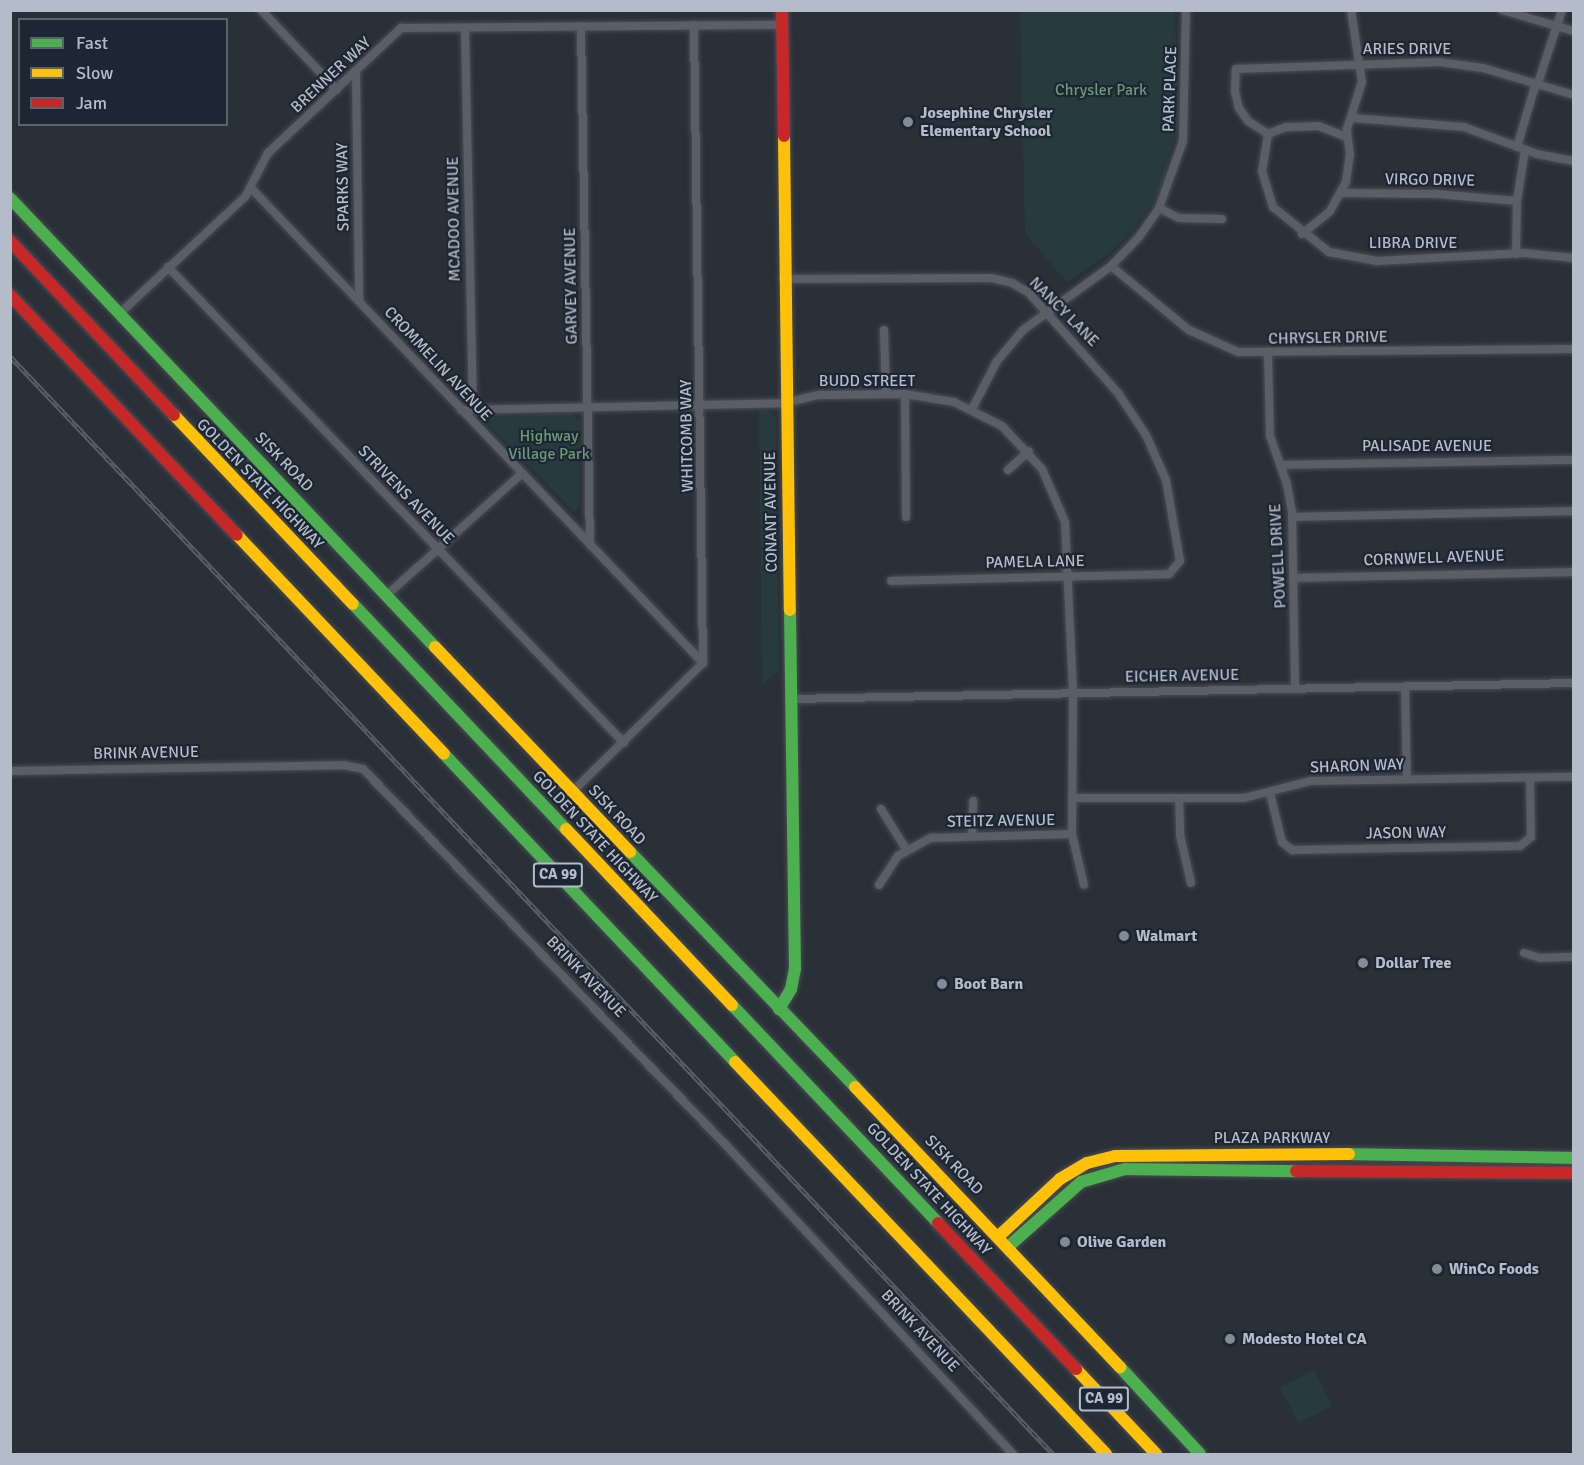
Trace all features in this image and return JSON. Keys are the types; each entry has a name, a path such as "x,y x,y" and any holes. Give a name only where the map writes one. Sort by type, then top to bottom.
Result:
{"main road":[{"name":"CONANT AVENUE","path":"779,1009 791,989 795,969 792,699 784,403 782,10"},
{"name":"SISK ROAD","path":"10,198 388,594 572,792 999,1236 1200,1455"},
{"name":"GOLDEN STATE HIGHWAY","path":"10,241 1156,1455"},
{"name":"CA 99","path":"10,295 1106,1455"},
{"name":"PLAZA PARKWAY","path":"999,1236 1060,1179 1087,1164 1114,1156 1278,1153 1574,1158"},
{"name":"PLAZA PARKWAY","path":"1008,1246 1080,1182 1125,1169 1574,1173"}],"street":[{"path":"261,10 337,90"},
{"name":"PARK PLACE","path":"972,409 997,361 1045,310 1111,266 1139,237 1159,208 1183,141 1186,10"},
{"path":"1302,234 1330,211 1342,193 1349,164 1347,137 1362,82 1351,10"},
{"path":"1502,10 1574,31"},
{"path":"1516,254 1521,148 1536,86 1562,10"},
{"name":"WHITCOMB WAY","path":"694,25 702,404 703,663"},
{"name":"BRENNER WAY","path":"119,314 251,188 263,159 401,28 782,25"},
{"name":"GARVEY AVENUE","path":"581,26 590,545"},
{"name":"MCADOO AVENUE","path":"465,28 473,409"},
{"name":"ARIES DRIVE","path":"1268,134 1248,121 1239,108 1235,92 1236,69 1358,63 1466,65 1574,95"},
{"name":"SPARKS WAY","path":"356,73 359,301"},
{"path":"1353,118 1361,122 1456,126 1521,148 1574,161"},
{"path":"1268,134 1296,125 1318,126 1347,137"},
{"name":"LIBRA DRIVE","path":"1268,134 1262,171 1268,195 1282,218 1329,252 1377,261 1516,254 1574,258"},
{"name":"CROMMELIN AVENUE","path":"251,188 520,475 703,663"},
{"name":"VIRGO DRIVE","path":"1342,193 1437,194 1517,201"},
{"path":"1159,208 1179,218 1222,219"},
{"name":"CHRYSLER DRIVE","path":"1111,266 1202,337 1238,352 1268,354 1574,349"},
{"name":"STRIVENS AVENUE","path":"168,267 624,743"},
{"name":"NANCY LANE","path":"783,279 991,278 1021,288 1045,310 1118,393 1146,435 1171,496 1178,537 1178,569"},
{"path":"884,330 886,394"},
{"name":"POWELL DRIVE","path":"1268,354 1270,436 1280,465 1292,517 1295,578 1295,689"},
{"path":"906,394 906,517"},
{"name":"BUDD STREET","path":"461,410 784,403 820,395 906,394 940,399 972,409 1002,426 1029,452 1049,481 1062,511 1070,576 1073,693 1072,834 1084,885"},
{"path":"1008,470 1029,452"},
{"name":"PALISADE AVENUE","path":"1280,465 1574,460"},
{"path":"388,594 520,475"},
{"path":"1292,517 1574,511"},
{"name":"PAMELA LANE","path":"891,581 1169,574 1178,569"},
{"name":"CORNWELL AVENUE","path":"1295,578 1574,572"},
{"path":"572,792 703,663"},
{"name":"EICHER AVENUE","path":"792,699 1574,683"},
{"path":"1405,687 1407,779"},
{"name":"BRINK AVENUE","path":"10,771 343,765 370,774 769,1190 1013,1455"},
{"name":"SHARON WAY","path":"1072,798 1244,798 1311,781 1574,777"},
{"name":"JASON WAY","path":"1270,793 1285,846 1295,851 1520,846 1528,842 1531,829 1530,778"},
{"path":"1179,798 1180,835 1191,882"},
{"path":"972,836 973,801"},
{"path":"882,809 906,849"},
{"name":"STEITZ AVENUE","path":"879,885 890,864 906,849 932,838 1072,834"},
{"path":"1524,953 1540,958 1574,957"}],"green space":[{"name":"Chrysler Park","path":"1020,11 1175,11 1178,124 1163,181 1154,202 1134,229 1110,253 1067,282 1025,234"},
{"path":"759,411 771,411 776,418 779,670 762,686"},
{"name":"Highway Village Park","path":"570,413 579,420 579,507 574,512 489,425 492,417"},
{"path":"1314,1370 1332,1406 1298,1423 1280,1387"}],"railway":[{"path":"10,356 1053,1454"}],"traffic: fast":[{"path":"10,198 435,647"},
{"path":"353,604 566,829"},
{"path":"779,1009 791,989 795,969 790,610"},
{"path":"444,754 735,1062"},
{"path":"630,852 855,1087"},
{"path":"732,1005 938,1223"},
{"path":"1349,1154 1574,1158"},
{"path":"1009,1246 1081,1182 1125,1169 1296,1171"},
{"path":"1120,1367 1200,1454"}],"traffic: slow":[{"path":"784,136 790,610"},
{"path":"174,415 353,604"},
{"path":"237,535 444,754"},
{"path":"435,647 630,852"},
{"path":"566,829 732,1005"},
{"path":"735,1062 1106,1454"},
{"path":"855,1087 1120,1367"},
{"path":"999,1236 1060,1179 1087,1163 1115,1156 1349,1154"},
{"path":"1076,1369 1156,1454"}],"traffic: jam":[{"path":"782,10 784,136"},
{"path":"10,241 174,415"},
{"path":"10,295 237,535"},
{"path":"1296,1171 1574,1173"},
{"path":"938,1223 1076,1369"}],"place":[{"name":"Josephine Chrysler Elementary School","path":"908,122"},
{"name":"Walmart","path":"1124,936"},
{"name":"Dollar Tree","path":"1363,963"},
{"name":"Boot Barn","path":"942,984"},
{"name":"Olive Garden","path":"1065,1242"},
{"name":"WinCo Foods","path":"1437,1269"},
{"name":"Modesto Hotel CA","path":"1230,1339"}]}
